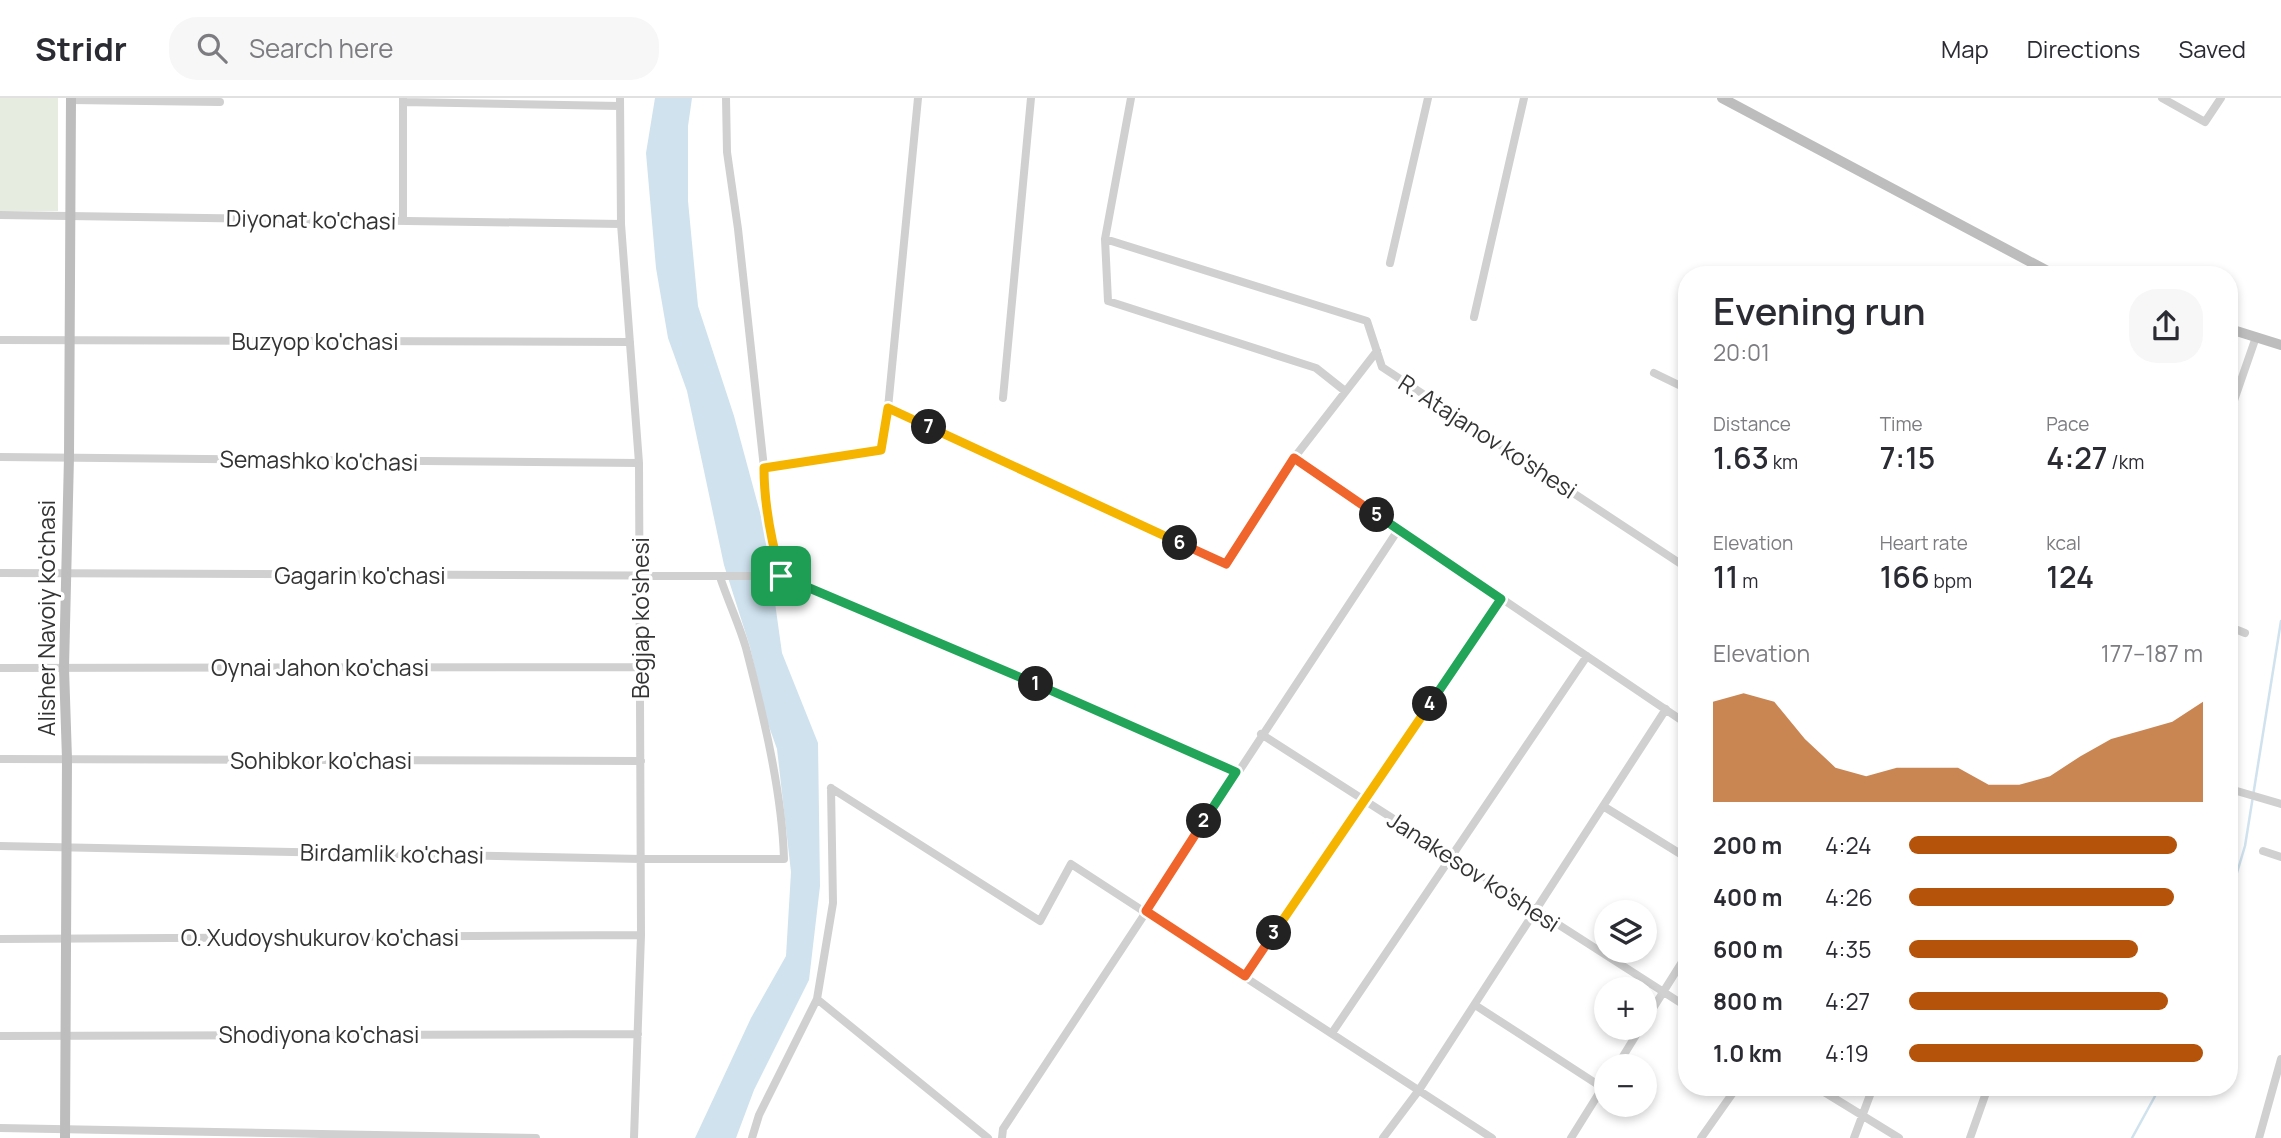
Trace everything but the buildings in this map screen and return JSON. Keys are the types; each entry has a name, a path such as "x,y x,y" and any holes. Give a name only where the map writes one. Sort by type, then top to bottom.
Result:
{"street":[{"path":"726,98 727,152 764,468 764,502 777,576 975,657 1236,772"},
{"path":"764,468 881,450 888,408 918,98"},
{"path":"1003,398 1031,98"},
{"path":"1131,98 1105,239 1108,302 1316,368 1345,391"},
{"path":"1390,263 1428,98"},
{"path":"1474,317 1524,98"},
{"path":"1722,98 2039,266"},
{"path":"2162,98 2205,122 2221,98"},
{"path":"71,99 220,102"},
{"name":"Alisher Navoiy ko'chasi","path":"65,1133 67,759 64,668 69,457 71,99"},
{"path":"403,220 403,100 620,102"},
{"name":"Begjap ko'shesi","path":"620,102 621,223 639,463 641,935 634,1138"},
{"name":"Diyonat ko'chasi","path":"0,215 621,223"},
{"name":"R. Atajanov ko'shesi","path":"1105,239 1367,321 1382,367 1678,562"},
{"path":"2238,331 2281,345"},
{"path":"2238,389 2256,337"},
{"name":"Buzyop ko'chasi","path":"0,340 630,342"},
{"path":"888,408 1226,564 1294,458 1377,351"},
{"path":"1654,373 1678,385"},
{"name":"Semashko ko'chasi","path":"0,457 639,463"},
{"path":"1294,458 1678,718"},
{"path":"1002,1138 1003,1129 1398,530"},
{"name":"Gagarin ko'chasi","path":"0,573 777,576"},
{"name":"Birdamlik ko'chasi","path":"0,846 641,859 784,859 773,762 745,646 723,577"},
{"path":"1245,976 1501,599"},
{"path":"2238,630 2245,633"},
{"path":"1332,1033 1587,656"},
{"name":"Oynai Jahon ko'chasi","path":"0,668 640,667"},
{"path":"1383,1138 1419,1090 1475,1005 1665,709"},
{"name":"Janakesov ko'shesi","path":"1261,734 1678,1001"},
{"name":"Sohibkor ko'chasi","path":"0,759 641,761"},
{"path":"752,1138 759,1115 817,999 833,903 831,788 1040,921 1071,864 1492,1138"},
{"path":"2238,791 2281,804"},
{"path":"1604,806 1678,852"},
{"path":"2263,852 2281,857"},
{"name":"O. Xudoyshukurov ko'chasi","path":"0,939 641,935"},
{"path":"1657,1002 1678,968"},
{"path":"817,999 988,1138"},
{"path":"1475,1005 1594,1078"},
{"name":"Shodiyona ko'chasi","path":"0,1036 638,1034"},
{"path":"2259,1138 2281,1059"},
{"path":"1715,1138 1703,1135 1731,1096"},
{"path":"1831,1096 1899,1138"},
{"path":"1854,1138 1870,1096"},
{"path":"1970,1138 1985,1096"},
{"path":"1571,1138 1594,1102"},
{"path":"0,1128 65,1133 536,1138"}],"shaded area":[{"path":"0,98 58,98 58,211 0,211"}],"water":[{"path":"655,98 692,98 688,126 688,201 698,306 734,416 765,531 782,653 818,743 820,886 809,980 754,1090 736,1138 695,1138 751,1018 786,956 791,872 777,749 766,718 750,647 724,565 687,391 668,338 656,268 646,153"}],"waterway":[{"path":"2238,869 2245,846 2281,621"},
{"path":"2132,1138 2155,1096"}],"route":[{"path":"888,408 1226,564 1294,458 1501,599 1245,976 1146,911 1236,772 975,657 781,576 764,502 764,468 881,450 888,408"}]}
